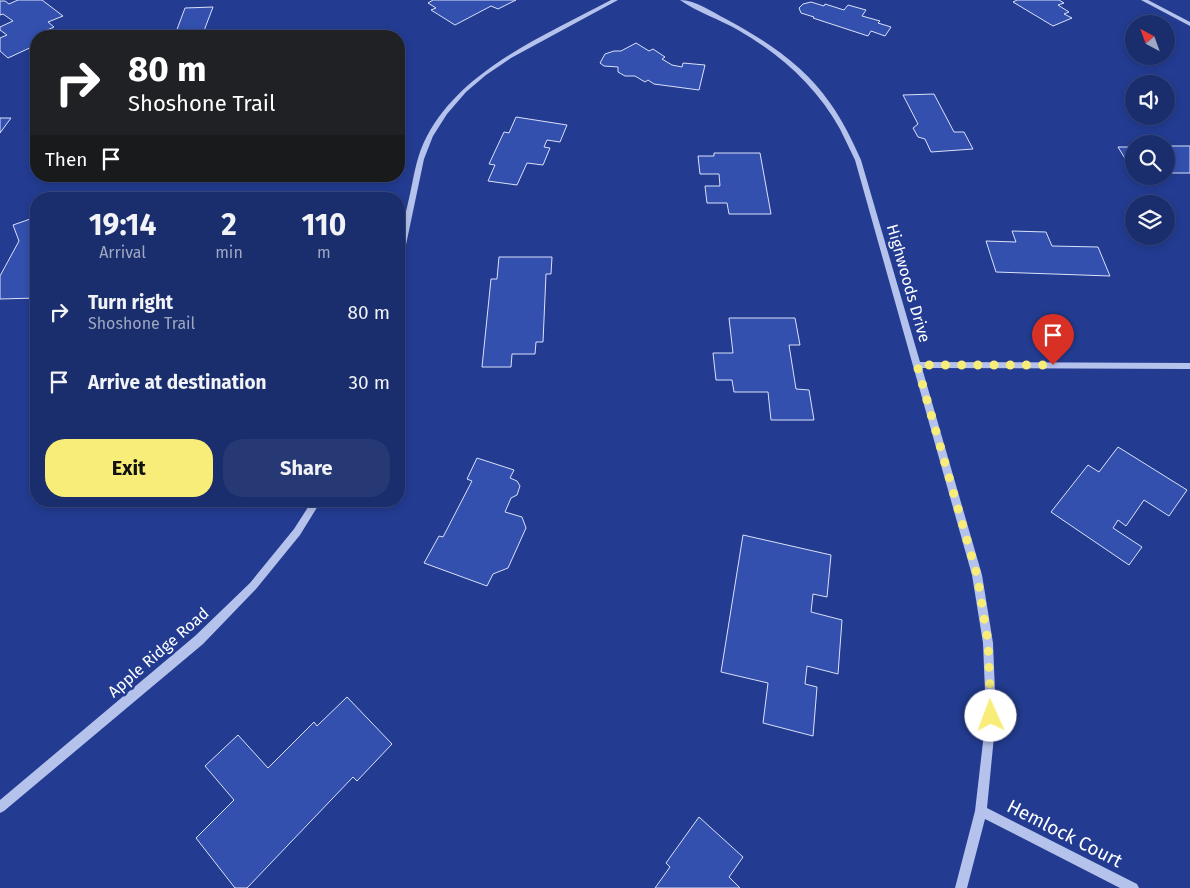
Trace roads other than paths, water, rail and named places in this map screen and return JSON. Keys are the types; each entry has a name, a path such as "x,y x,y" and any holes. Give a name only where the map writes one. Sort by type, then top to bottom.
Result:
{"street":[{"path":"405,232 421,159 430,136 445,112 471,85 509,57 615,0"},
{"name":"Highwoods Drive","path":"683,0 736,25 789,61 812,83 832,107 847,133 858,160 977,575 988,642 991,716 981,810 961,888"},
{"path":"1144,0 1190,24"},
{"path":"917,365 1190,366"},
{"name":"Apple Ridge Road","path":"0,807 199,640 253,586 297,532 313,507"},
{"name":"Hemlock Court","path":"981,810 1133,888"}]}
